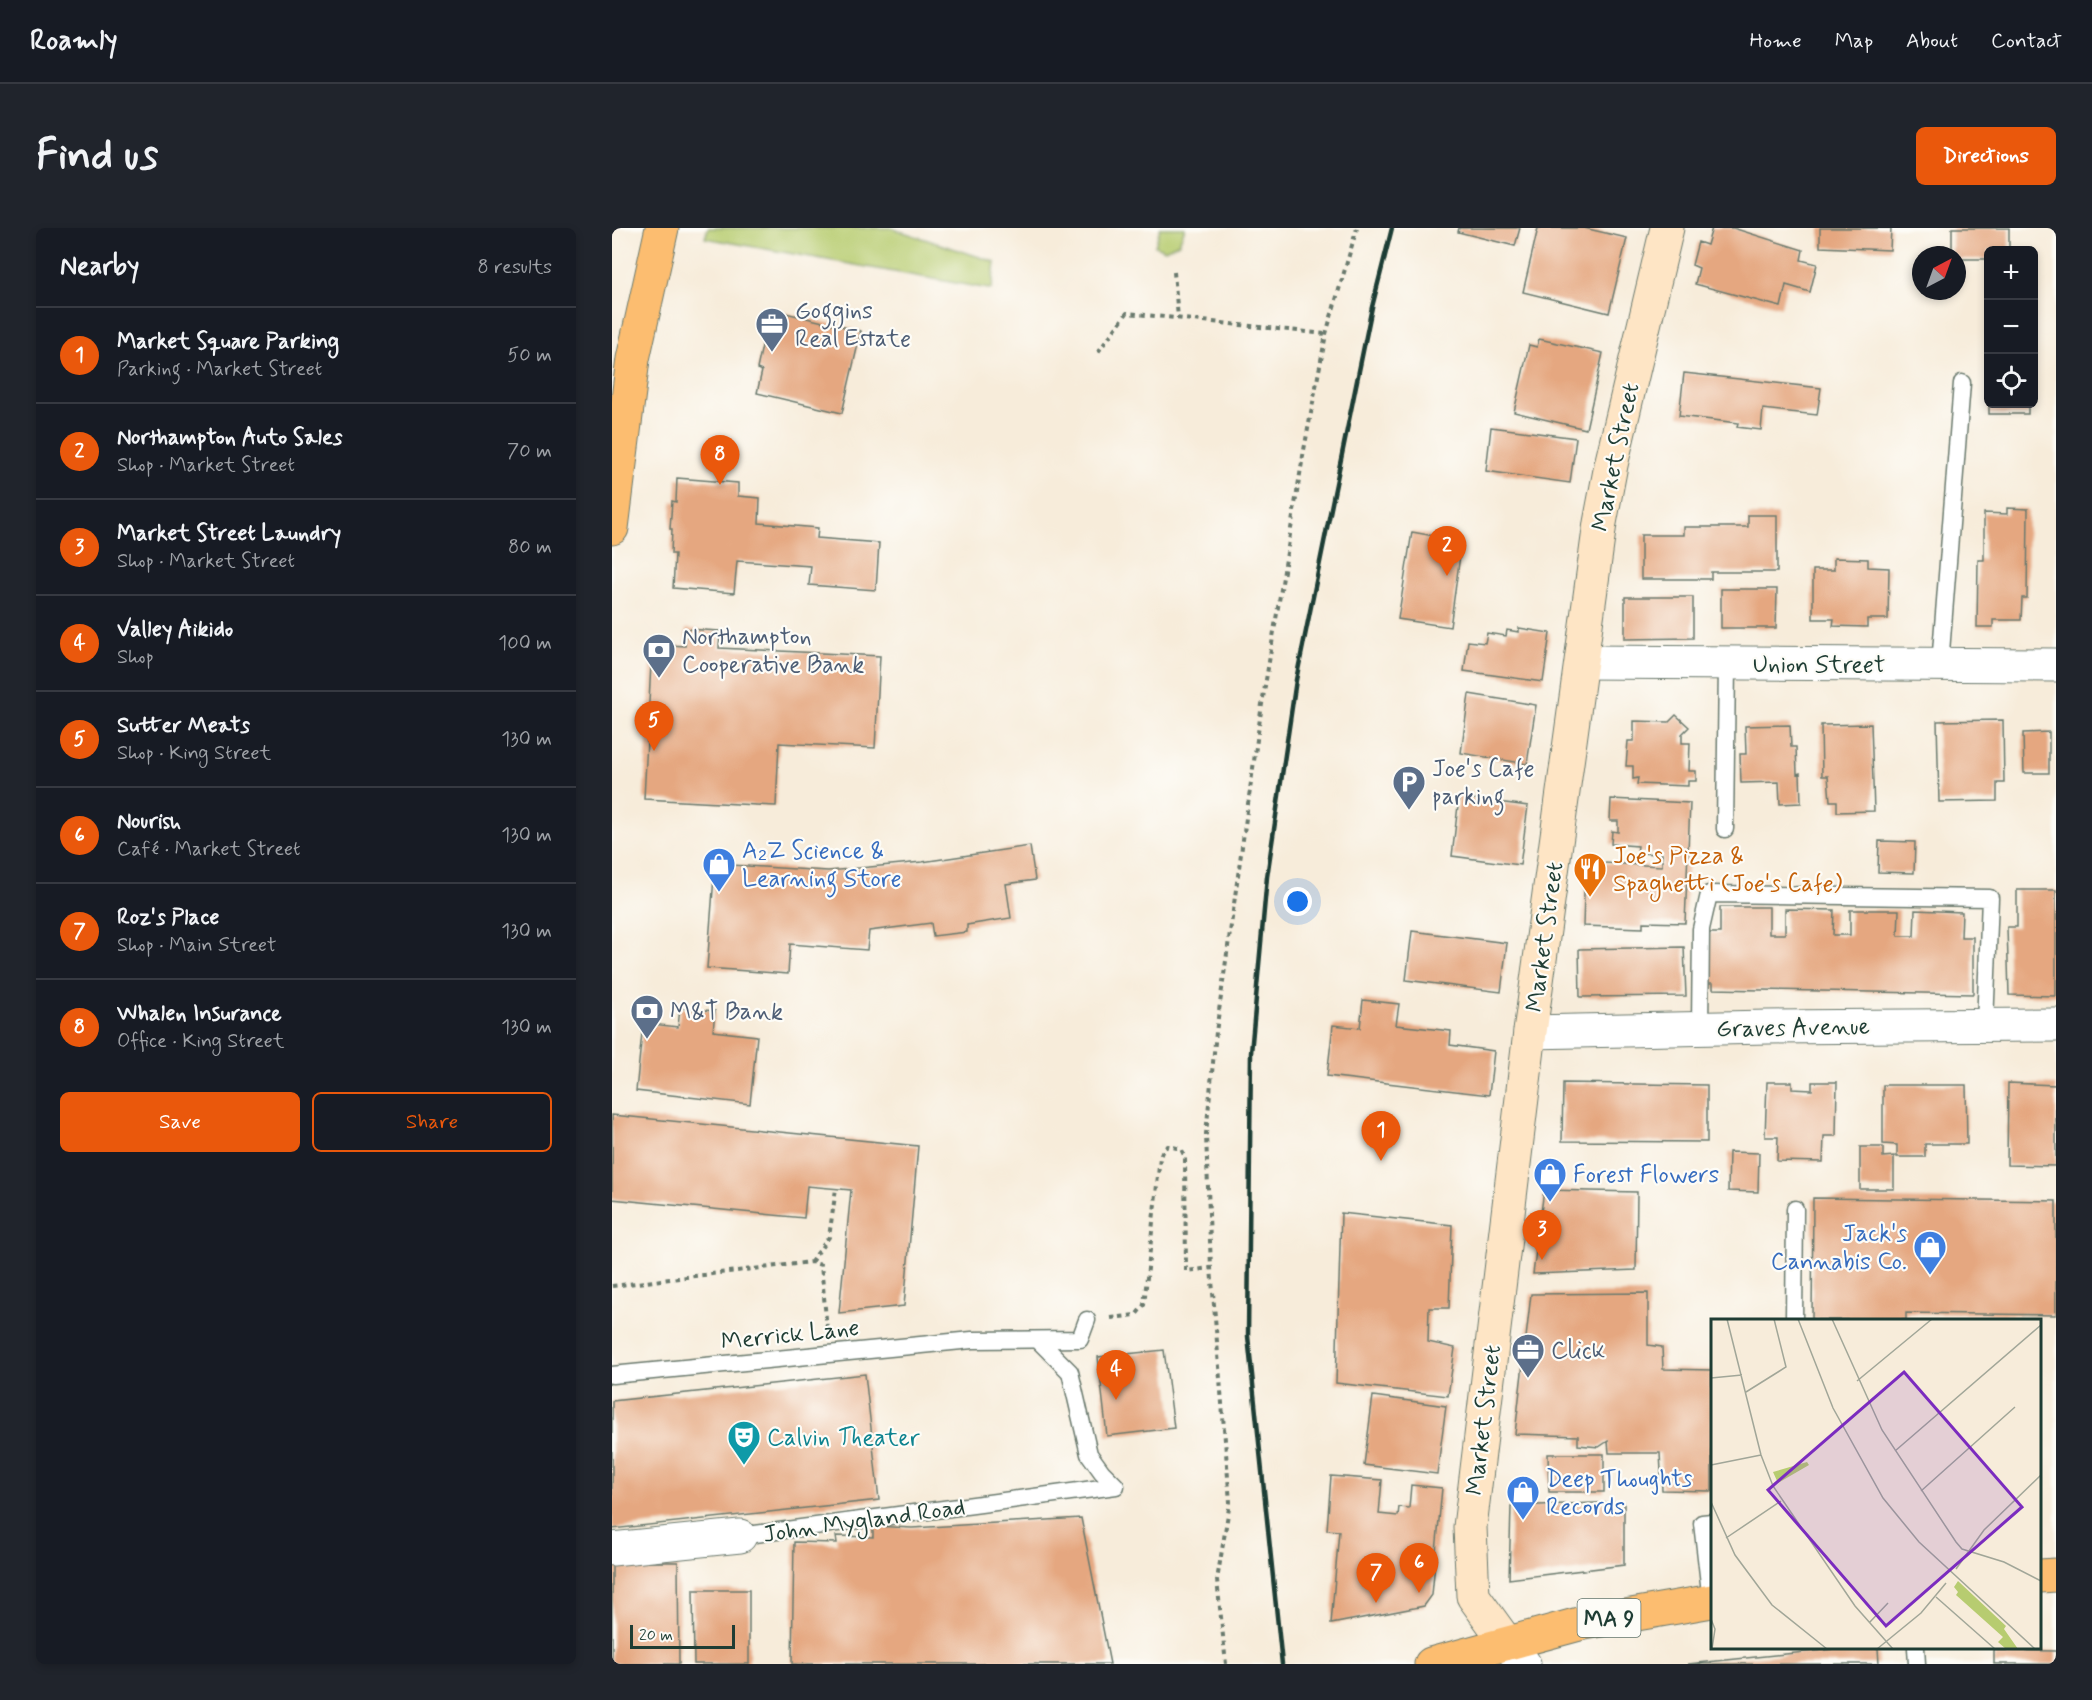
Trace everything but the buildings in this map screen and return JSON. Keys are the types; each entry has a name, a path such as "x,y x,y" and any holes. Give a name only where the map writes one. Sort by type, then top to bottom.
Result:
{"main road":[{"path":"612,528 623,357 662,228"},
{"path":"2041,1576 2056,1575"},
{"name":"MA 9","path":"1431,1664 1516,1653 1579,1624 1711,1601"}],"street":[{"name":"Market Street","path":"1516,1653 1473,1596 1470,1527 1530,1032 1599,534 1611,465 1667,228"},
{"name":"Union Street","path":"1583,662 2056,665"},
{"name":"Graves Avenue","path":"1530,1032 2056,1025"},
{"name":"John Mygland Road","path":"612,1549 740,1536"}],"lane":[{"path":"1940,665 1962,383"},
{"path":"1725,829 1727,664"},
{"path":"1700,1028 1701,929 1708,894 1990,898 1985,1025"},
{"path":"1794,1319 1795,1209"},
{"name":"Merrick Lane","path":"612,1375 972,1340 1080,1339 1087,1320"},
{"name":"John Mygland Road","path":"740,1536 1116,1486 1089,1454 1070,1372 1038,1340"},
{"path":"1711,1522 1702,1523 1711,1593"},
{"path":"1916,1649 1917,1664"}],"path":[{"path":"1226,1664 1217,1580 1230,1502 1211,1268 1206,1134 1216,1032 1262,704 1304,450 1326,334 1358,228"},
{"path":"1174,272 1178,318"},
{"path":"1098,352 1127,313 1326,334"},
{"path":"1087,1320 1136,1315 1144,1305 1160,1157 1163,1149 1168,1146 1181,1149 1185,1157 1186,1271 1211,1268"},
{"path":"811,1262 829,1237 836,1189"},
{"path":"612,1286 811,1262 821,1265 829,1354"}],"green space":[{"path":"708,228 891,228 995,262 992,288 705,238"},
{"path":"1160,228 1185,228 1179,243 1165,250 1155,246"}],"railway":[{"path":"1282,1664 1248,1336 1251,1053 1267,877 1296,680 1372,307 1392,228"}],"place":[{"name":"Goggins Real Estate","path":"772,353"},
{"name":"Whalen Insurance","path":"720,485"},
{"name":"Northampton Auto Sales","path":"1447,576"},
{"name":"Northampton Cooperative Bank","path":"659,679"},
{"name":"Sutter Meats","path":"654,751"},
{"name":"Joe's Cafe parking","path":"1409,811"},
{"name":"A₂Z Science & Learning Store","path":"719,893"},
{"name":"Joe's Pizza & Spaghetti (Joe's Cafe)","path":"1590,898"},
{"name":"M&T Bank","path":"647,1040"},
{"name":"Market Square Parking","path":"1381,1161"},
{"name":"Forest Flowers","path":"1550,1203"},
{"name":"Market Street Laundry","path":"1542,1260"},
{"name":"Jack's Cannabis Co.","path":"1930,1276"},
{"name":"Click","path":"1528,1379"},
{"name":"Valley Aikido","path":"1116,1400"},
{"name":"Calvin Theater","path":"744,1466"},
{"name":"Deep Thoughts Records","path":"1523,1521"},
{"name":"Nourish","path":"1419,1593"},
{"name":"Roz's Place","path":"1376,1603"}]}
